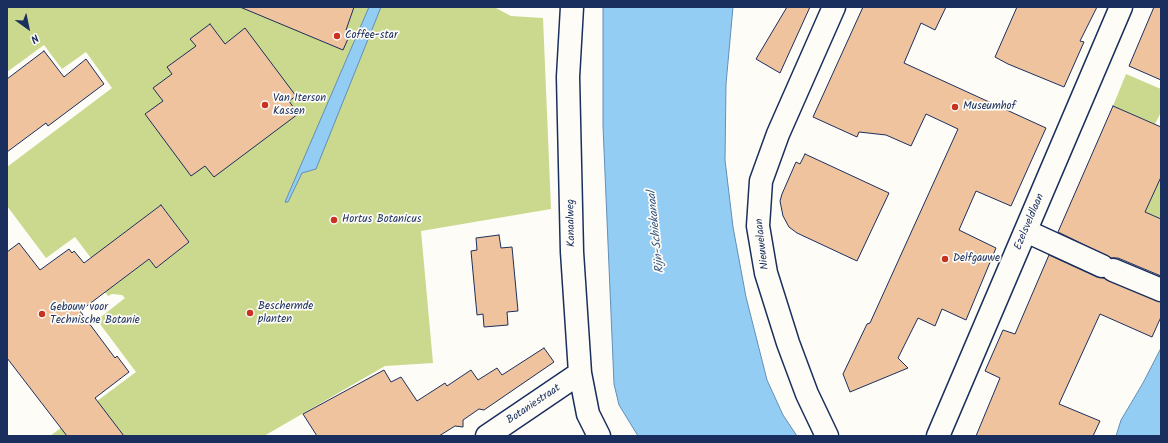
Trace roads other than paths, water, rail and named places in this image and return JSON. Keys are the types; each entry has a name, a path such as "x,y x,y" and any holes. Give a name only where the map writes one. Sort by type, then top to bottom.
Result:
{"street":[{"name":"Kanaalweg","path":"572,7 568,77 572,252 580,373 588,414 599,436"},
{"name":"Nieuwelaan","path":"827,436 807,394 788,343 766,273 758,226 761,180 778,134 834,7"},
{"name":"Ezelsveldlaan","path":"938,436 1121,7"},
{"path":"1026,231 1107,268 1161,290"},
{"name":"Botaniestraat","path":"487,436 580,373"}],"water":[{"path":"369,7 381,7 316,169 302,173 288,202 285,202"},
{"name":"Rijn-Schiekanaal","path":"603,7 733,7 726,84 725,160 733,227 746,297 767,380 783,415 797,436 638,436 619,405 614,384 603,126"},
{"path":"1161,348 1161,436 1116,436 1121,420 1143,383"}],"place":[{"name":"Coffee-star","path":"337,36"},
{"name":"Van Iterson Kassen","path":"265,105"},
{"name":"Museumhof","path":"955,107"},
{"name":"Hortus Botanicus","path":"334,220"},
{"name":"Delfgauwe","path":"945,259"},
{"name":"Beschermde planten","path":"250,313"},
{"name":"Gebouw voor Technische Botanie","path":"42,314"}]}
